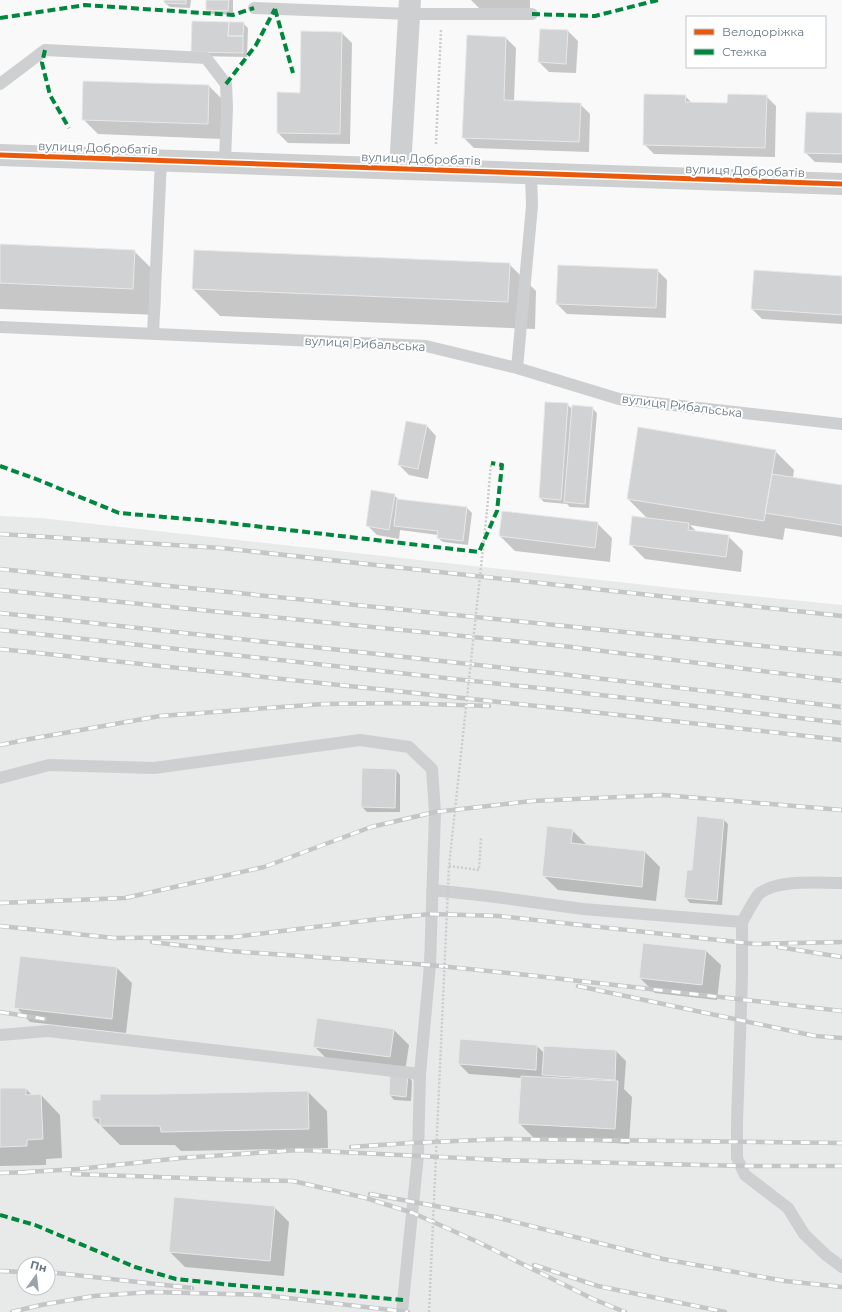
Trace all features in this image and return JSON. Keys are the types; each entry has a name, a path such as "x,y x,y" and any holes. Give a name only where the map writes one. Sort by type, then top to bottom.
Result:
{"street":[{"path":"400,168 410,7"},
{"name":"вулиця Добробатів","path":"0,155 842,184"}],"lane":[{"path":"254,8 410,7 442,14 532,14"},
{"path":"0,84 45,50 206,58 226,84 227,107 225,162"},
{"path":"153,334 161,160"},
{"path":"517,368 532,206 531,173"},
{"name":"вулиця Рибальська","path":"0,326 426,346 517,368 620,399 842,424"},
{"path":"0,778 49,765 154,768 360,740 409,747 432,769 435,812 430,965 420,1074 418,1155 402,1312"},
{"path":"842,883 802,883 780,885 759,894 742,922 742,978 736,1122 737,1158 745,1175 788,1208 804,1234 826,1255 842,1267"},
{"path":"432,890 583,909 742,922"},
{"path":"0,1035 48,1031 420,1074"}],"path":[{"path":"436,144 442,14"},
{"path":"430,1312 449,866 491,463"},
{"path":"449,866 478,870 481,838"}],"shaded area":[{"path":"0,516 40,518 691,590 842,605 842,1312 0,1312"}],"building":[{"path":"164,0 186,0 186,4 164,3"},
{"path":"206,0 229,0 228,11 206,10"},
{"path":"192,21 229,22 228,36 243,36 243,53 191,52"},
{"path":"229,22 244,22 243,36 228,36"},
{"path":"540,29 568,30 566,64 538,62"},
{"path":"301,31 342,32 340,134 277,133 277,92 300,93"},
{"path":"467,35 506,37 504,100 581,103 579,142 462,138"},
{"path":"83,81 209,85 208,124 82,120"},
{"path":"644,94 686,95 685,102 727,103 728,94 767,95 765,148 643,145"},
{"path":"806,112 842,113 842,154 804,153"},
{"path":"0,244 135,250 133,289 0,283"},
{"path":"194,250 510,263 508,302 192,289"},
{"path":"558,265 658,269 656,308 556,304"},
{"path":"754,270 842,276 842,315 751,309"},
{"path":"545,402 568,403 561,500 539,498"},
{"path":"572,405 593,407 585,504 564,502"},
{"path":"406,421 427,425 418,469 398,465"},
{"path":"638,427 776,450 764,521 627,499"},
{"path":"772,474 842,485 842,525 765,513"},
{"path":"371,490 395,494 389,530 366,526"},
{"path":"397,499 467,507 463,541 437,538 438,531 394,526"},
{"path":"502,511 598,522 595,548 499,536"},
{"path":"632,516 689,523 688,530 729,535 726,557 629,545"},
{"path":"362,768 396,769 395,808 361,807"},
{"path":"697,816 724,819 717,901 684,898 687,870 692,870"},
{"path":"547,826 573,829 571,843 645,851 642,887 542,876"},
{"path":"643,943 706,950 702,985 639,978"},
{"path":"20,956 117,967 112,1019 14,1008"},
{"path":"317,1018 394,1029 390,1057 313,1047"},
{"path":"460,1039 537,1045 536,1070 458,1064"},
{"path":"544,1046 616,1050 615,1080 542,1075"},
{"path":"390,1074 408,1075 406,1097 389,1095"},
{"path":"521,1076 618,1081 615,1129 518,1124"},
{"path":"0,1088 26,1088 26,1095 41,1094 43,1139 27,1140 27,1146 0,1147"},
{"path":"308,1091 309,1129 161,1132 160,1126 100,1126 100,1118 92,1118 92,1100 100,1100 100,1094"},
{"path":"174,1197 275,1206 270,1261 169,1252"}],"railway":[{"path":"0,534 221,548 842,616"},
{"path":"0,569 842,654"},
{"path":"0,590 563,646 842,681"},
{"path":"0,613 561,674 842,707"},
{"path":"0,630 557,690 842,723"},
{"path":"0,649 842,740"},
{"path":"0,745 160,716 323,704 398,703 489,706"},
{"path":"0,903 125,898 264,867 371,827 435,812 532,801 663,795 842,810"},
{"path":"0,926 114,938 234,937 431,914 499,916 755,944 842,942"},
{"path":"152,942 229,951 430,965 842,1011"},
{"path":"778,947 842,957"},
{"path":"578,986 815,1036 842,1038"},
{"path":"0,1012 45,1019"},
{"path":"351,1147 503,1139 842,1143"},
{"path":"26,1172 78,1169 181,1158 299,1150 501,1160 744,1166 842,1166"},
{"path":"0,1173 32,1172"},
{"path":"72,1174 293,1181 366,1198 413,1213 478,1242 593,1299 625,1312"},
{"path":"370,1194 495,1217 663,1259 785,1281 842,1287"},
{"path":"534,1265 598,1286 725,1312"},
{"path":"0,1271 16,1272"},
{"path":"56,1273 192,1288"},
{"path":"12,1312 41,1305 94,1296 151,1292 262,1295 408,1312"}],"marked path":[{"path":"532,14 595,16 658,0"},
{"path":"0,18 85,5 233,15 254,8"},
{"path":"275,9 293,73"},
{"path":"226,84 256,45 275,9"},
{"path":"45,50 42,63 50,95 69,128"},
{"path":"0,466 119,513 211,521 479,552 497,511 502,465 491,463"},
{"path":"0,1215 35,1225 135,1267 176,1279 403,1300"}],"cycle path":[{"path":"0,155 842,184"}]}
